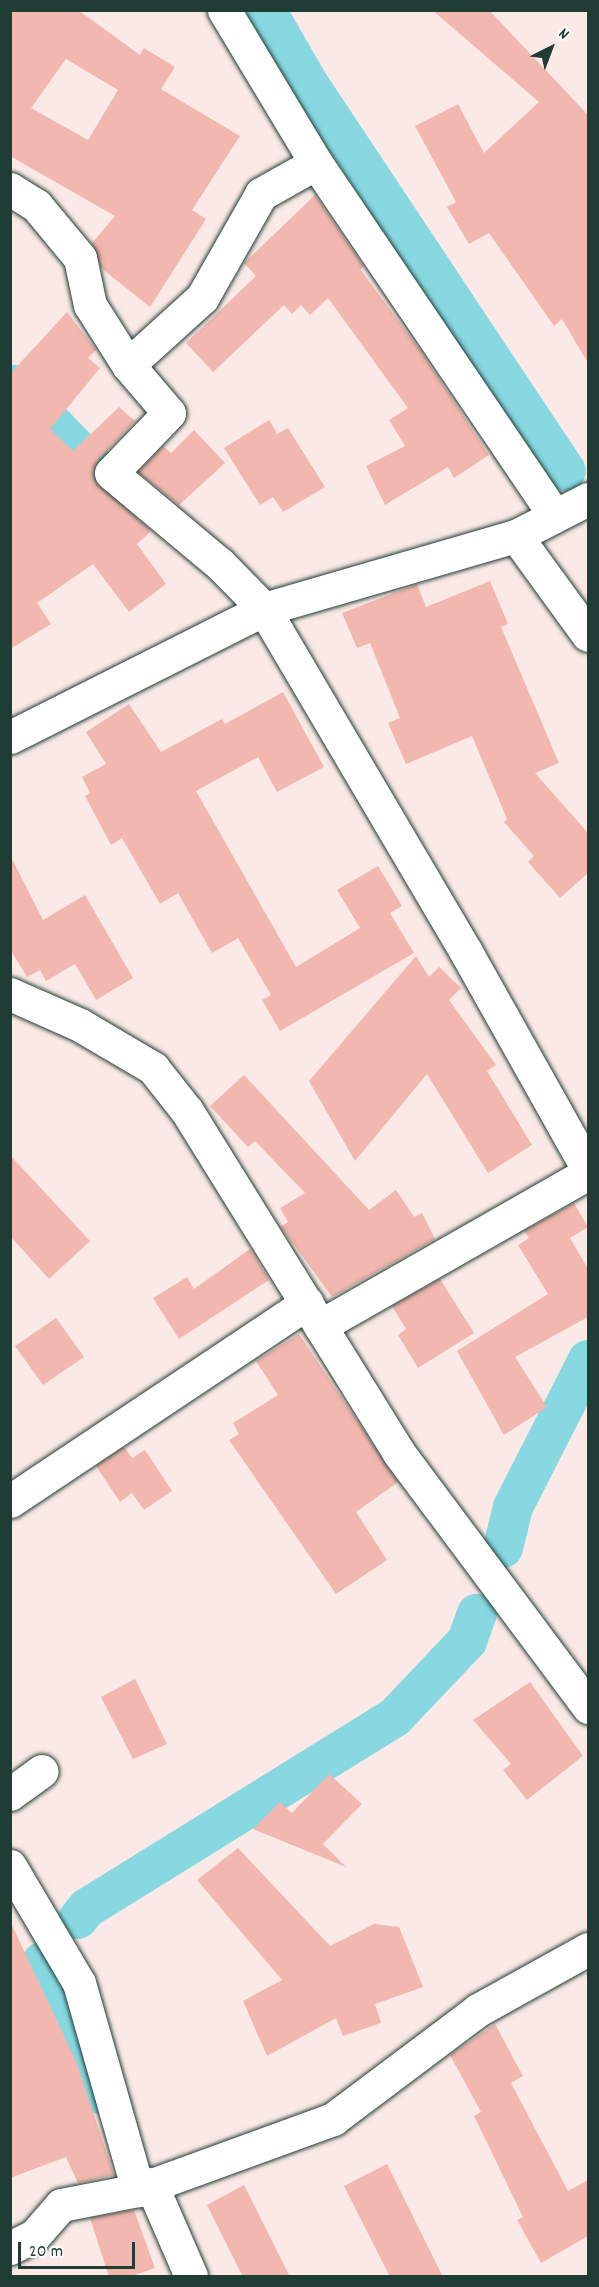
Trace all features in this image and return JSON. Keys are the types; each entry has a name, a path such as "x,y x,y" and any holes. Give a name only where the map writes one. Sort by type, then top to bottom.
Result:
{"street":[{"path":"224,10 316,163 430,337 555,516"},
{"path":"128,365 202,298 261,194 316,163"},
{"path":"10,189 36,205 80,258 90,305 128,365 169,413 111,472 220,564 264,609 466,952 588,1171 314,1315 10,1501"},
{"path":"10,736 264,609 516,536 588,499"},
{"path":"516,536 588,635"},
{"path":"10,994 80,1025 153,1068 187,1111 399,1453 588,1707"},
{"path":"10,1794 42,1771"},
{"path":"10,1866 80,1983 145,2187 191,2277"},
{"path":"10,2248 34,2236 62,2205 145,2187 333,2119 478,2010 588,1949"}],"building":[{"path":"10,10 78,10 140,55 144,48 175,67 161,89 240,136 192,210 206,219 150,307 101,268 92,243 115,216 10,156","holes":["66,59 118,90 88,140 31,108"]},
{"path":"432,10 489,10 588,115 588,363 562,319 554,326 489,233 469,244 447,207 456,202 415,126 458,104 484,153 539,102"},
{"path":"315,195 364,267 360,269 422,353 489,455 454,478 448,467 385,505 366,466 405,446 389,420 408,408 328,298 310,315 301,305 292,314 284,305 213,372 186,343 256,276 244,263"},
{"path":"67,312 96,350 88,358 100,368 50,429 73,451 119,407 135,421 98,460 93,478 151,531 137,544 166,584 129,612 93,564 37,603 51,624 10,649 10,374"},
{"path":"269,420 277,434 288,428 325,487 283,512 273,497 260,505 224,448"},
{"path":"194,430 225,463 179,505 138,472 163,446 171,453"},
{"path":"490,581 508,624 501,627 559,763 535,773 588,833 588,873 560,898 528,862 534,856 504,822 507,819 472,736 406,764 388,723 400,718 370,643 357,648 342,613 417,584 426,607"},
{"path":"283,692 324,767 277,792 258,757 196,791 296,967 360,928 337,890 378,866 402,906 390,913 414,953 280,1031 262,1000 271,995 238,938 212,953 178,893 160,904 122,838 111,845 85,796 90,793 82,777 106,764 86,732 129,704 161,752 222,719 225,724"},
{"path":"10,855 43,920 85,895 133,978 96,1000 75,964 46,981 40,970 27,977 10,949"},
{"path":"416,956 429,977 439,967 461,988 449,1000 496,1065 487,1071 532,1145 488,1173 427,1074 355,1161 309,1081"},
{"path":"244,1075 369,1210 396,1190 414,1217 422,1213 435,1239 332,1297 281,1227 288,1222 280,1208 305,1193 255,1141 248,1147 210,1106"},
{"path":"10,1155 90,1241 49,1279 10,1236"},
{"path":"574,1203 588,1227 570,1238 588,1269 588,1317 515,1357 547,1407 504,1435 457,1351 548,1294 518,1245 529,1238 524,1231"},
{"path":"250,1249 269,1280 179,1339 153,1298 187,1277 194,1289"},
{"path":"440,1279 474,1333 418,1368 398,1335 406,1329 392,1306"},
{"path":"56,1318 84,1357 43,1385 15,1346"},
{"path":"299,1334 398,1482 356,1512 387,1560 336,1594 229,1440 239,1434 233,1423 278,1395 256,1361"},
{"path":"124,1447 132,1458 145,1450 172,1491 144,1510 132,1493 120,1502 96,1466"},
{"path":"135,1679 167,1744 133,1759 101,1697"},
{"path":"530,1682 583,1756 527,1800 503,1770 511,1764 473,1720"},
{"path":"329,1774 362,1804 323,1844 346,1867 253,1829 280,1802 292,1813"},
{"path":"238,1848 330,1946 374,1924 399,1927 423,1987 375,2004 381,2023 343,2036 336,2018 267,2056 243,2001 282,1980 197,1880"},
{"path":"10,1921 76,2061 114,2175 78,2183 66,2157 10,2178"},
{"path":"495,2024 523,2076 511,2083 568,2191 588,2180 588,2236 541,2263 517,2220 523,2217 474,2116 481,2112 450,2055"},
{"path":"387,2164 443,2277 390,2277 344,2186"},
{"path":"244,2185 290,2277 243,2277 207,2205"},
{"path":"134,2210 155,2268 129,2277 109,2277 90,2218"}],"waterway":[{"path":"266,10 308,83 566,471"},
{"path":"15,385 115,488"},
{"path":"503,1548 513,1507 588,1360"},
{"path":"78,1919 87,1908 395,1717 467,1641 477,1614"},
{"path":"42,1962 98,2094"}]}
